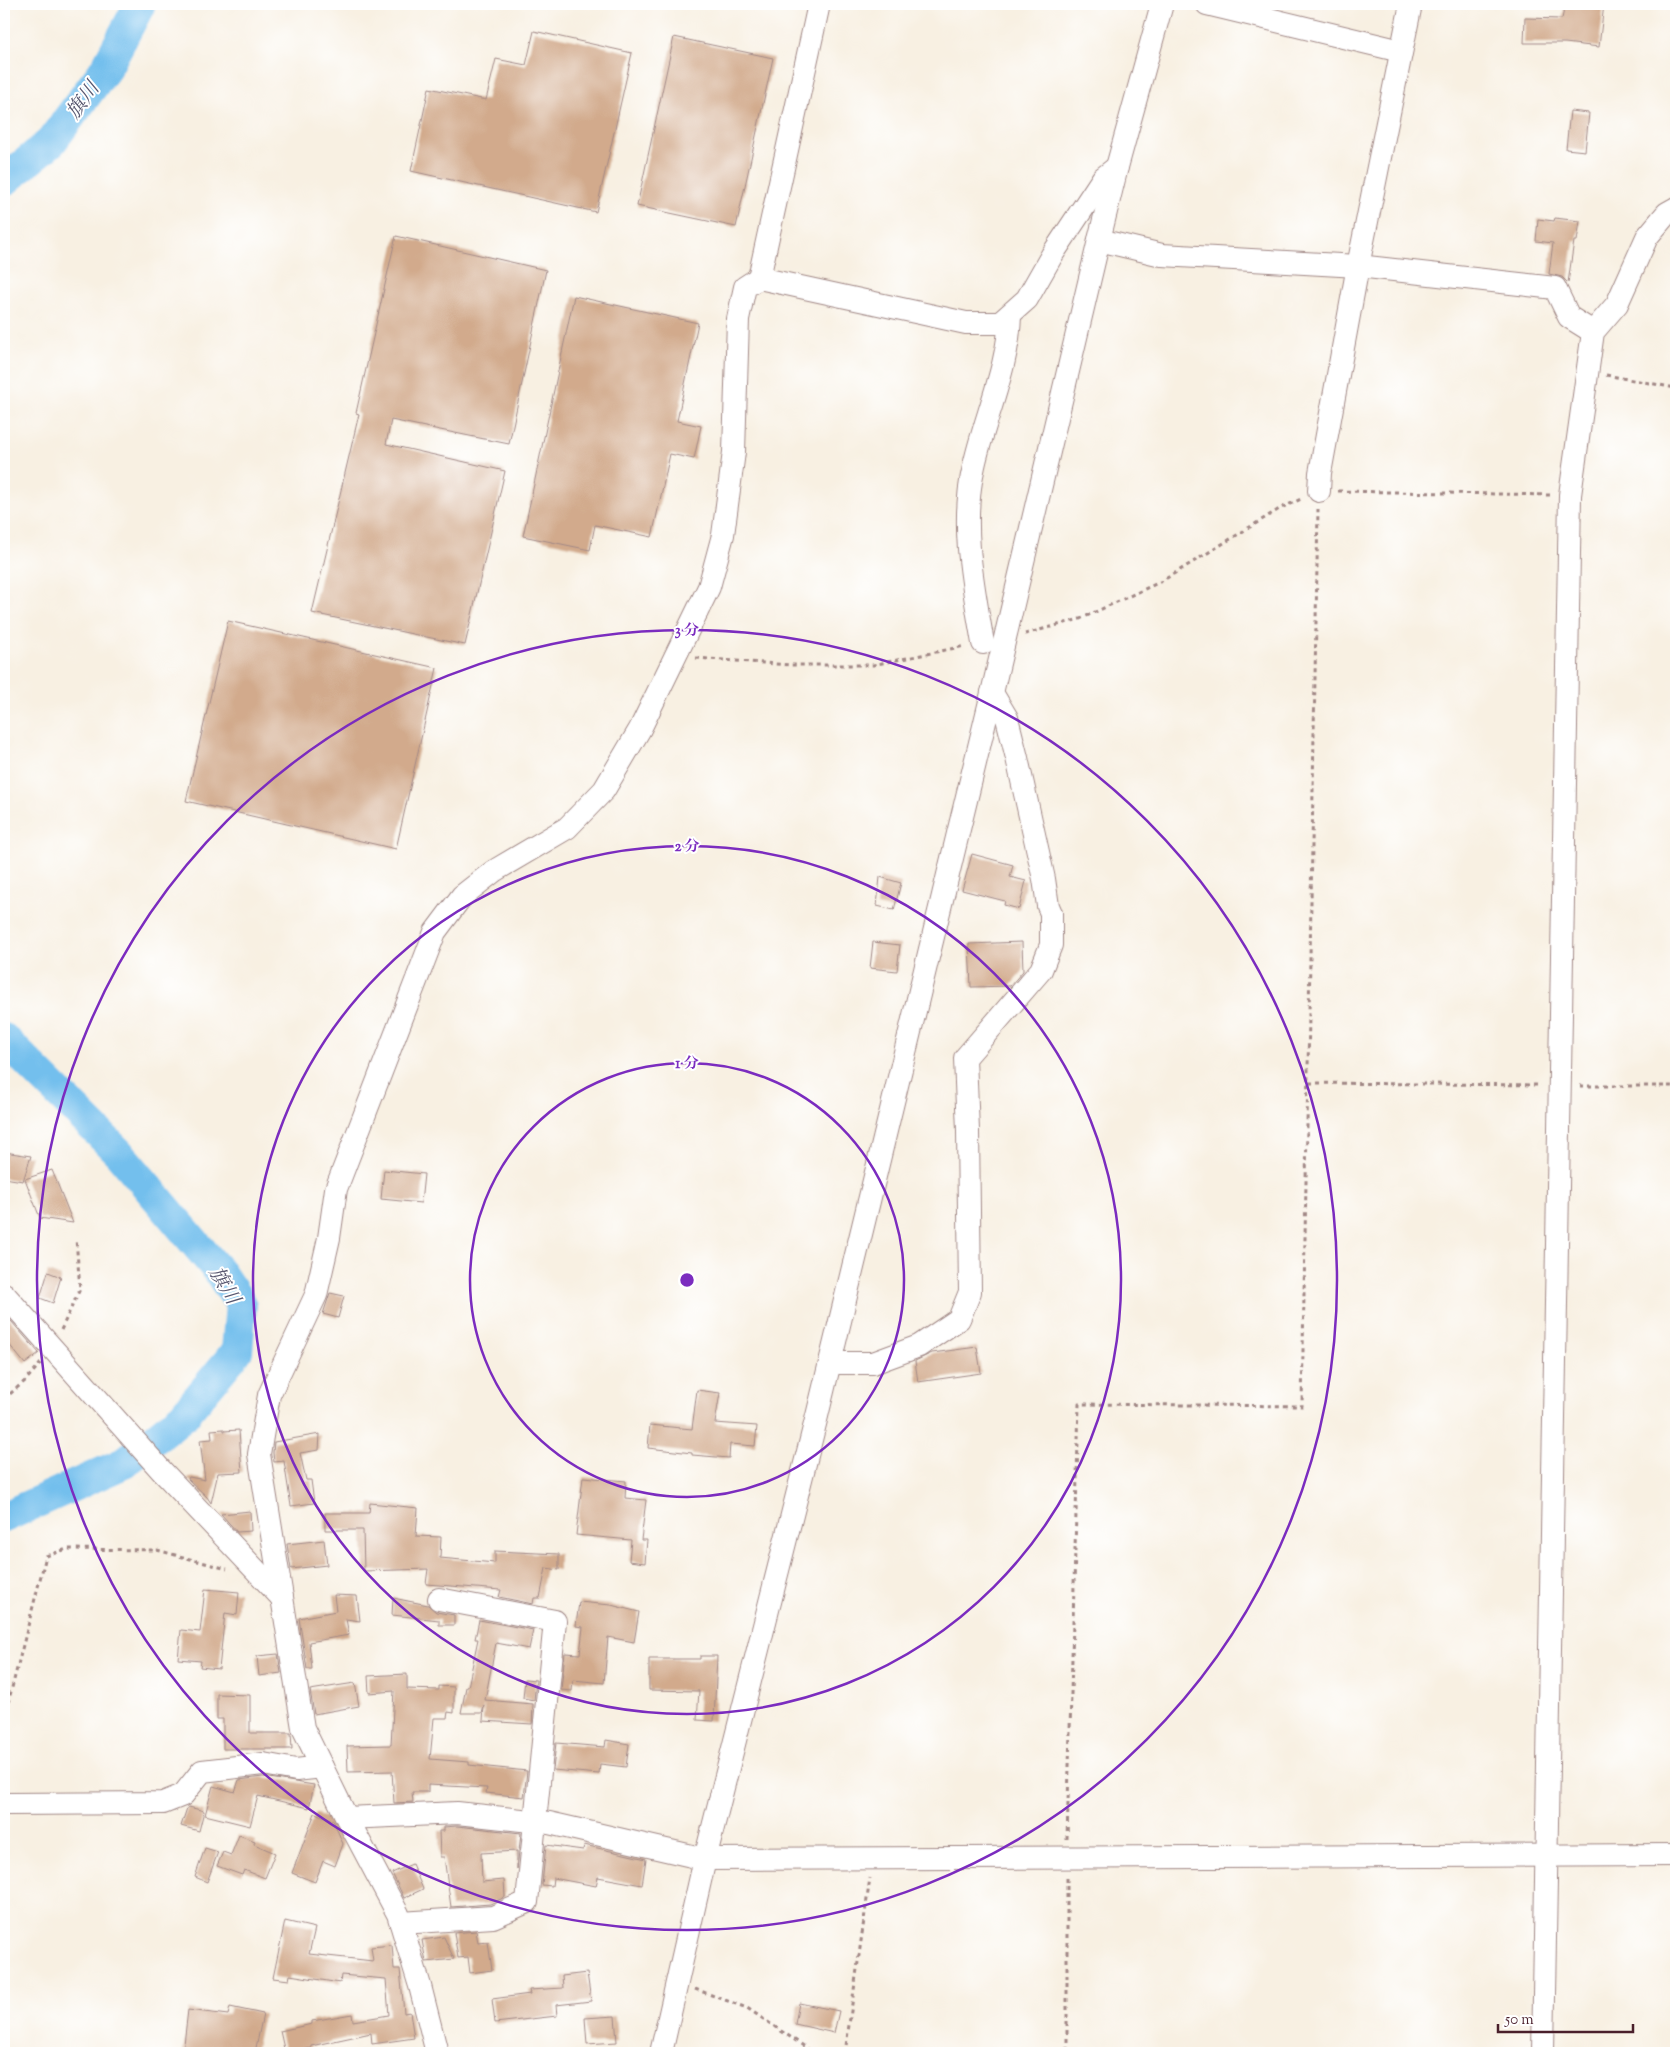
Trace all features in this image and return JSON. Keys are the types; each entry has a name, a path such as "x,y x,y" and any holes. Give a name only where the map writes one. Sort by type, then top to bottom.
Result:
{"street":[{"path":"437,2053 401,1923 302,1728 259,1454 269,1395 316,1295 329,1238 336,1189 435,932 462,896 494,871 567,828 604,790 640,729 709,587 723,534 734,452 738,319 745,287 759,278 819,4"},
{"path":"661,2053 704,1859 830,1363 992,693 993,641 1117,167 1162,4"},
{"path":"1207,4 1401,51"},
{"path":"1319,491 1320,473 1358,266 1411,4"},
{"path":"759,278 966,323 1000,324 1027,299 1052,255 1103,178 1117,167"},
{"path":"1543,2053 1570,495 1593,332 1617,304 1647,238 1667,213 1676,208"},
{"path":"1099,240 1162,255 1358,266 1555,288 1569,317 1593,332"},
{"path":"993,641 971,572 967,514 973,467 1006,350 1010,315"},
{"path":"830,1363 873,1363 919,1346 959,1319 970,1292 965,1058 1041,970 1051,945 1051,913 1017,758 1007,718 992,693"},
{"path":"4,1294 161,1470 282,1598"},
{"path":"401,1923 493,1917 527,1902 555,1621 439,1599"},
{"path":"4,1804 163,1803 183,1796 202,1771 263,1764 296,1770 322,1767"},
{"path":"347,1818 457,1813 536,1822 704,1859 1546,1854 1676,1855"}],"path":[{"path":"1588,371 1676,388"},
{"path":"1067,2053 1067,1856 1080,1404 1302,1406 1319,491"},
{"path":"675,656 790,665 873,665 993,641 1080,619 1162,581 1281,508 1319,491 1570,495"},
{"path":"1309,1083 1676,1086"},
{"path":"4,1751 7,1707 46,1556 66,1549 157,1550 228,1570"},
{"path":"845,2053 873,1858"},
{"path":"677,1982 747,2008 814,2053"}],"building":[{"path":"1565,4 1604,4 1599,47 1565,43 1524,43 1525,18 1562,19"},
{"path":"534,31 632,53 596,212 411,171 429,88 486,100 496,59 526,65"},
{"path":"674,37 773,58 736,227 637,206"},
{"path":"1570,111 1589,113 1585,151 1566,149"},
{"path":"1555,218 1580,221 1577,241 1574,241 1568,283 1562,277 1549,274 1553,243 1536,241 1538,219 1554,221"},
{"path":"396,236 546,270 509,444 391,420 386,444 505,471 465,645 312,613 359,414 356,413"},
{"path":"574,296 698,323 677,421 701,426 694,459 670,454 652,537 595,525 590,550 523,536"},
{"path":"228,621 437,668 396,849 186,801"},
{"path":"972,854 1013,865 1010,877 1026,881 1019,909 1004,905 1005,901 962,890"},
{"path":"880,877 901,883 894,910 877,906"},
{"path":"873,942 900,945 897,971 870,968"},
{"path":"1022,942 1023,971 1010,986 971,987 969,944"},
{"path":"4,1152 31,1156 23,1181 4,1178"},
{"path":"52,1170 73,1223 40,1218 25,1179"},
{"path":"384,1170 424,1174 421,1203 381,1199"},
{"path":"48,1272 61,1277 53,1303 40,1298"},
{"path":"330,1293 344,1296 338,1318 323,1314"},
{"path":"4,1313 39,1353 25,1364 4,1338"},
{"path":"977,1347 981,1373 918,1382 915,1361 932,1353"},
{"path":"697,1390 720,1393 715,1423 757,1426 755,1446 730,1444 729,1458 692,1455 692,1453 648,1448 650,1425 692,1429"},
{"path":"224,1429 224,1431 239,1430 242,1472 218,1473 211,1503 188,1479 189,1477 205,1480 200,1440 212,1439 211,1430"},
{"path":"320,1434 319,1450 300,1453 306,1480 311,1480 314,1503 291,1506 284,1461 274,1462 274,1442"},
{"path":"583,1477 626,1481 625,1498 646,1500 641,1540 647,1540 645,1563 629,1561 631,1540 576,1535"},
{"path":"370,1503 418,1508 416,1536 441,1537 440,1558 495,1563 495,1551 559,1554 559,1570 546,1568 540,1598 534,1598 533,1604 499,1597 501,1590 426,1584 428,1569 364,1571 363,1530 325,1530 325,1513 369,1513"},
{"path":"250,1511 251,1531 237,1532 221,1514"},
{"path":"324,1540 327,1565 291,1569 287,1544"},
{"path":"205,1589 239,1592 237,1615 225,1613 219,1669 200,1667 201,1661 178,1659 181,1630 200,1632"},
{"path":"334,1595 357,1596 360,1621 346,1619 349,1635 309,1642 312,1669 307,1669 299,1618 336,1611"},
{"path":"393,1598 428,1605 436,1612 454,1615 454,1625 439,1625 439,1620 392,1615"},
{"path":"579,1602 611,1605 639,1612 634,1642 608,1637 604,1683 573,1680 572,1691 561,1690 565,1653 580,1654 583,1627 576,1626"},
{"path":"479,1620 533,1630 529,1649 496,1643 485,1700 533,1704 532,1724 483,1721 484,1705 482,1713 461,1713 478,1639 475,1639"},
{"path":"278,1654 281,1673 259,1676 257,1656"},
{"path":"700,1656 717,1656 714,1721 697,1720 699,1691 649,1690 649,1659 700,1659"},
{"path":"407,1674 407,1689 439,1690 439,1686 454,1687 454,1713 448,1712 447,1718 434,1718 430,1759 469,1762 469,1765 527,1771 524,1797 486,1793 487,1788 428,1785 428,1792 412,1792 413,1802 394,1803 392,1771 348,1772 347,1746 391,1745 394,1691 369,1693 368,1676"},
{"path":"525,1679 536,1680 534,1700 523,1698"},
{"path":"355,1683 359,1706 314,1714 310,1690"},
{"path":"217,1694 250,1695 250,1733 291,1733 292,1749 223,1749 223,1719 217,1719"},
{"path":"606,1740 629,1744 626,1767 600,1764 599,1774 553,1770 556,1743 605,1747"},
{"path":"263,1777 314,1785 309,1808 258,1796 250,1826 205,1815 213,1786 235,1792 239,1780"},
{"path":"189,1807 204,1811 199,1831 181,1826"},
{"path":"315,1813 333,1820 343,1844 335,1866 323,1861 315,1882 292,1873"},
{"path":"457,1826 521,1833 517,1869 517,1851 481,1853 482,1882 504,1880 505,1897 490,1904 451,1907 444,1857 440,1857 439,1831 444,1831 444,1827"},
{"path":"239,1835 255,1841 254,1844 275,1853 265,1878 244,1870 242,1875 217,1866 223,1852 231,1855"},
{"path":"546,1845 583,1850 584,1845 646,1859 642,1885 598,1877 596,1886 553,1878 552,1886 542,1885"},
{"path":"205,1848 218,1852 207,1882 195,1877"},
{"path":"412,1864 423,1889 404,1898 392,1873"},
{"path":"285,1921 315,1928 309,1954 373,1961 371,1947 392,1945 394,1969 400,1969 404,2013 410,2012 414,2038 372,2044 371,2033 285,2053 280,2031 312,2024 312,2021 352,2014 353,2021 389,2015 386,1979 341,1975 340,1983 290,1975 289,1980 273,1978"},
{"path":"476,1931 478,1943 488,1942 492,1970 470,1973 468,1957 458,1958 454,1933"},
{"path":"444,1937 454,1959 426,1962 422,1940"},
{"path":"587,1973 591,2001 556,2005 557,2016 495,2023 492,1999 530,1994 529,1990 563,1988 562,1976"},
{"path":"799,2003 839,2011 834,2033 795,2024"},
{"path":"230,2007 263,2014 255,2053 183,2053 188,2010 228,2015"},
{"path":"615,2016 617,2042 587,2044 585,2018"}],"waterway":[{"name":"旗川","path":"4,181 51,142 106,68 140,4"},
{"name":"旗川","path":"4,1039 119,1153 217,1269 241,1304 237,1351 183,1416 124,1463 4,1517"}]}
